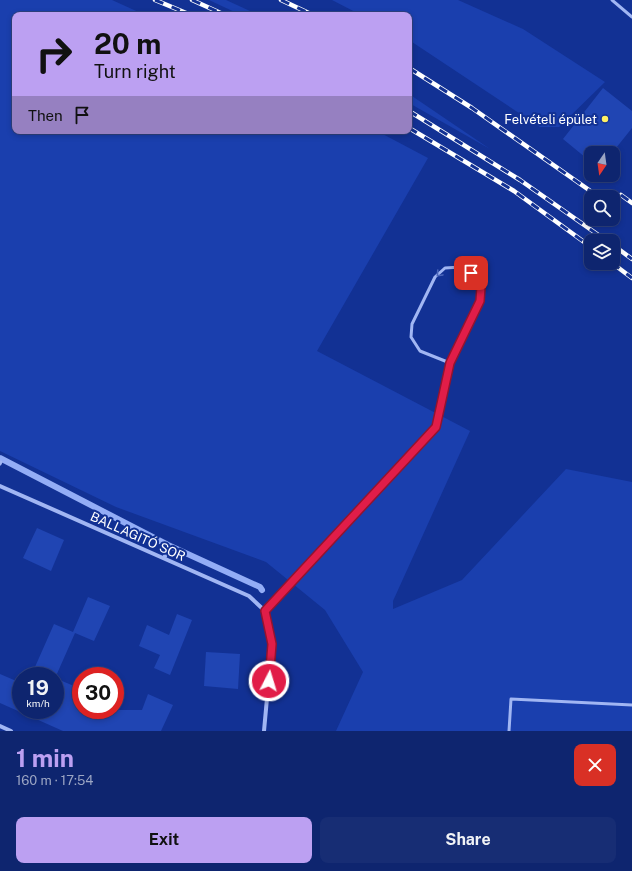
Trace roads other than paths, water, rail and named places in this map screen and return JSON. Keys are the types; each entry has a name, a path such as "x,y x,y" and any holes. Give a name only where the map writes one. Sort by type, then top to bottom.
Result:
{"street":[{"name":"BALLAGITÓ SOR","path":"0,486 249,596 265,611"},
{"path":"164,558 168,550"},
{"path":"264,731 272,644 265,611"},
{"path":"0,726 11,731"}],"lane":[{"path":"612,0 632,17"},
{"path":"265,611 436,427 450,363 480,301 481,287 471,273 461,267 445,268 435,277 412,324 411,337 420,351 450,363"},
{"path":"508,731 511,699 632,705"}],"waterway":[{"path":"0,458 168,545 260,587 262,590"}],"railway":[{"path":"155,0 184,12"},
{"path":"192,0 218,12"},
{"path":"281,0 307,12"},
{"path":"412,70 472,108 589,190"},
{"path":"412,113 520,180 597,234"},
{"path":"412,130 514,191 584,242"},
{"path":"621,195 632,203"},
{"path":"620,250 632,259"},
{"path":"620,269 632,278"}],"place":[{"name":"Felvételi épület","path":"605,119"}]}
